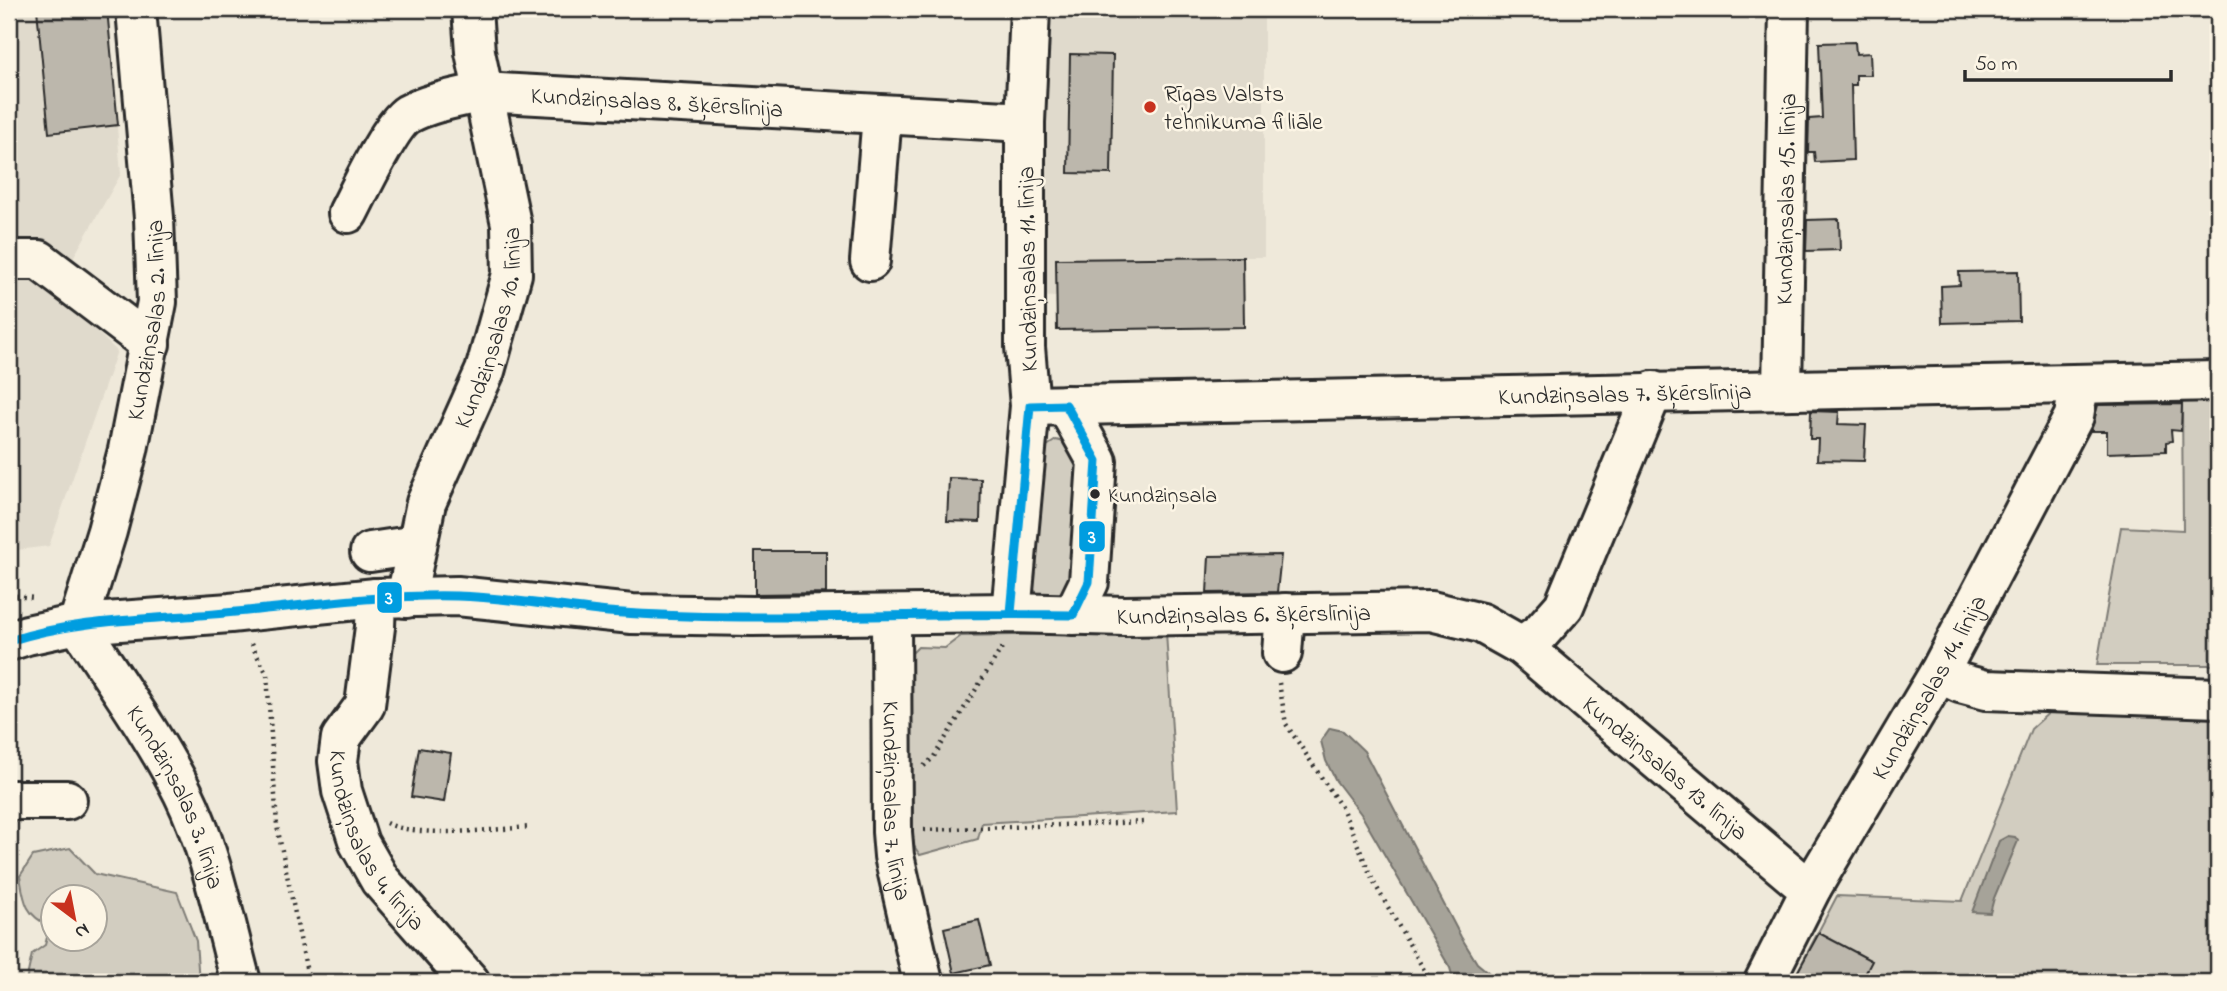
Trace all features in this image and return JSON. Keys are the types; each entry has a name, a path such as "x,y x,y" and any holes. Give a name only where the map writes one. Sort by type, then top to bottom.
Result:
{"street":[{"name":"Kundziņsalas 2. līnija","path":"78,624 107,531 128,450 157,302 154,218 136,9"},
{"name":"Kundziņsalas 10. līnija","path":"391,598 417,545 426,503 485,371 512,274 511,224 504,182 482,92 475,52 472,9"},
{"name":"Kundziņsalas 11. līnija","path":"1009,626 1048,406 1025,347 1025,121 1030,9"},
{"name":"Kundziņsalas 15. līnija","path":"1782,390 1789,9"},
{"name":"Kundziņsalas 8. šķērslīnija","path":"348,213 392,132 406,116 439,102 482,92 1025,121"},
{"path":"870,261 883,115"},
{"path":"9,260 39,260 150,344"},
{"name":"Kundziņsalas 7. šķērslīnija","path":"1048,406 2218,381"},
{"name":"Kundziņsalas 14. līnija","path":"1764,982 1812,887 1939,673 2074,416 2079,385"},
{"path":"1522,646 1540,633 1564,606 1653,391"},
{"path":"1048,406 1097,461 1089,582 1073,615"},
{"path":"370,552 417,545"},
{"name":"Kundziņsalas 6. šķērslīnija","path":"9,641 78,624 391,598 457,596 632,614 891,615 1009,626 1073,615 1431,611 1481,623 1522,646"},
{"name":"Kundziņsalas 4. līnija","path":"391,598 375,627 365,705 341,738 338,761 342,791 359,843 380,880 470,982"},
{"path":"1282,653 1285,613"},
{"name":"Kundziņsalas 7. līnija","path":"891,615 894,856 923,982"},
{"name":"Kundziņsalas 3. līnija","path":"78,624 183,794 203,847 241,982"},
{"name":"Kundziņsalas 13. līnija","path":"1522,646 1797,879 1812,887"},
{"path":"1939,673 1986,690 2218,698"},
{"path":"9,800 67,800"}],"path":[{"path":"9,595 38,599"},
{"path":"892,788 900,787 933,758 1009,626"},
{"path":"248,639 267,674 277,827 309,982"},
{"path":"1282,653 1277,671 1286,724 1343,810 1373,881 1431,982"},
{"path":"380,820 396,828 439,831 531,827"},
{"path":"892,832 1145,822"}],"shaded area":[{"path":"9,9 107,9 121,174 54,291 117,351 49,546 9,551"},
{"name":"Rīgas Valsts tehnikuma filiāle","path":"1037,9 1264,9 1264,257 1243,257 1244,327 1057,330 1057,297 1032,296"},
{"path":"2218,395 2218,665 2097,665 2121,527 2183,530 2182,396"},
{"name":"Kundziņsala","path":"1056,440 1068,443 1078,457 1070,581 1059,595 1052,599 1039,594 1030,584 1044,448"},
{"path":"1166,632 1177,811 982,823 978,839 920,855 908,837 907,658 918,647 945,648 961,636"},
{"path":"2064,699 2218,705 2218,982 1792,982 1837,896 1962,901 2031,729"},
{"path":"1330,728 1343,731 1364,751 1461,937 1477,963 1500,982 1454,982 1450,968 1361,814 1336,781 1326,761 1321,741"},
{"path":"2008,836 2015,837 2018,841 1990,913 1972,912 1999,841"},
{"path":"70,848 95,874 177,892 196,941 199,982 26,982 32,954 38,950 38,953 108,953 108,883 38,883 38,919 27,906 20,876 33,856"}],"building":[{"path":"37,9 107,9 118,125 49,133"},
{"path":"1855,42 1856,54 1870,53 1871,75 1856,75 1856,85 1851,85 1853,160 1815,162 1814,152 1808,152 1809,119 1822,118 1819,43"},
{"path":"1070,54 1113,55 1111,174 1068,173"},
{"path":"1839,219 1840,250 1806,251 1807,220"},
{"path":"1243,257 1244,327 1057,330 1056,259"},
{"path":"2018,271 2019,321 1942,323 1941,286 1960,285 1959,272"},
{"path":"2182,404 2181,431 2171,430 2172,441 2166,442 2166,451 2107,453 2107,431 2091,431 2098,405"},
{"path":"1811,411 1839,412 1838,424 1866,425 1864,461 1817,460 1818,439 1810,439"},
{"path":"949,478 981,479 980,522 947,521"},
{"path":"755,551 826,551 826,593 755,594"},
{"path":"1281,555 1277,592 1207,593 1209,556"},
{"path":"419,748 451,753 444,802 411,797"},
{"path":"979,920 990,965 954,973 944,928"},
{"path":"1819,933 1872,961 1861,982 1815,982 1797,973"}],"transit line":[{"name":"3","path":"9,641 56,629 103,622 425,596 490,598 614,612 687,616 1073,615 1089,582 1097,461 1066,405 1030,406 1011,613"}],"place":[{"name":"Rīgas Valsts tehnikuma filiāle","path":"1150,107"},
{"name":"Kundziņsala","path":"1095,494"}]}
